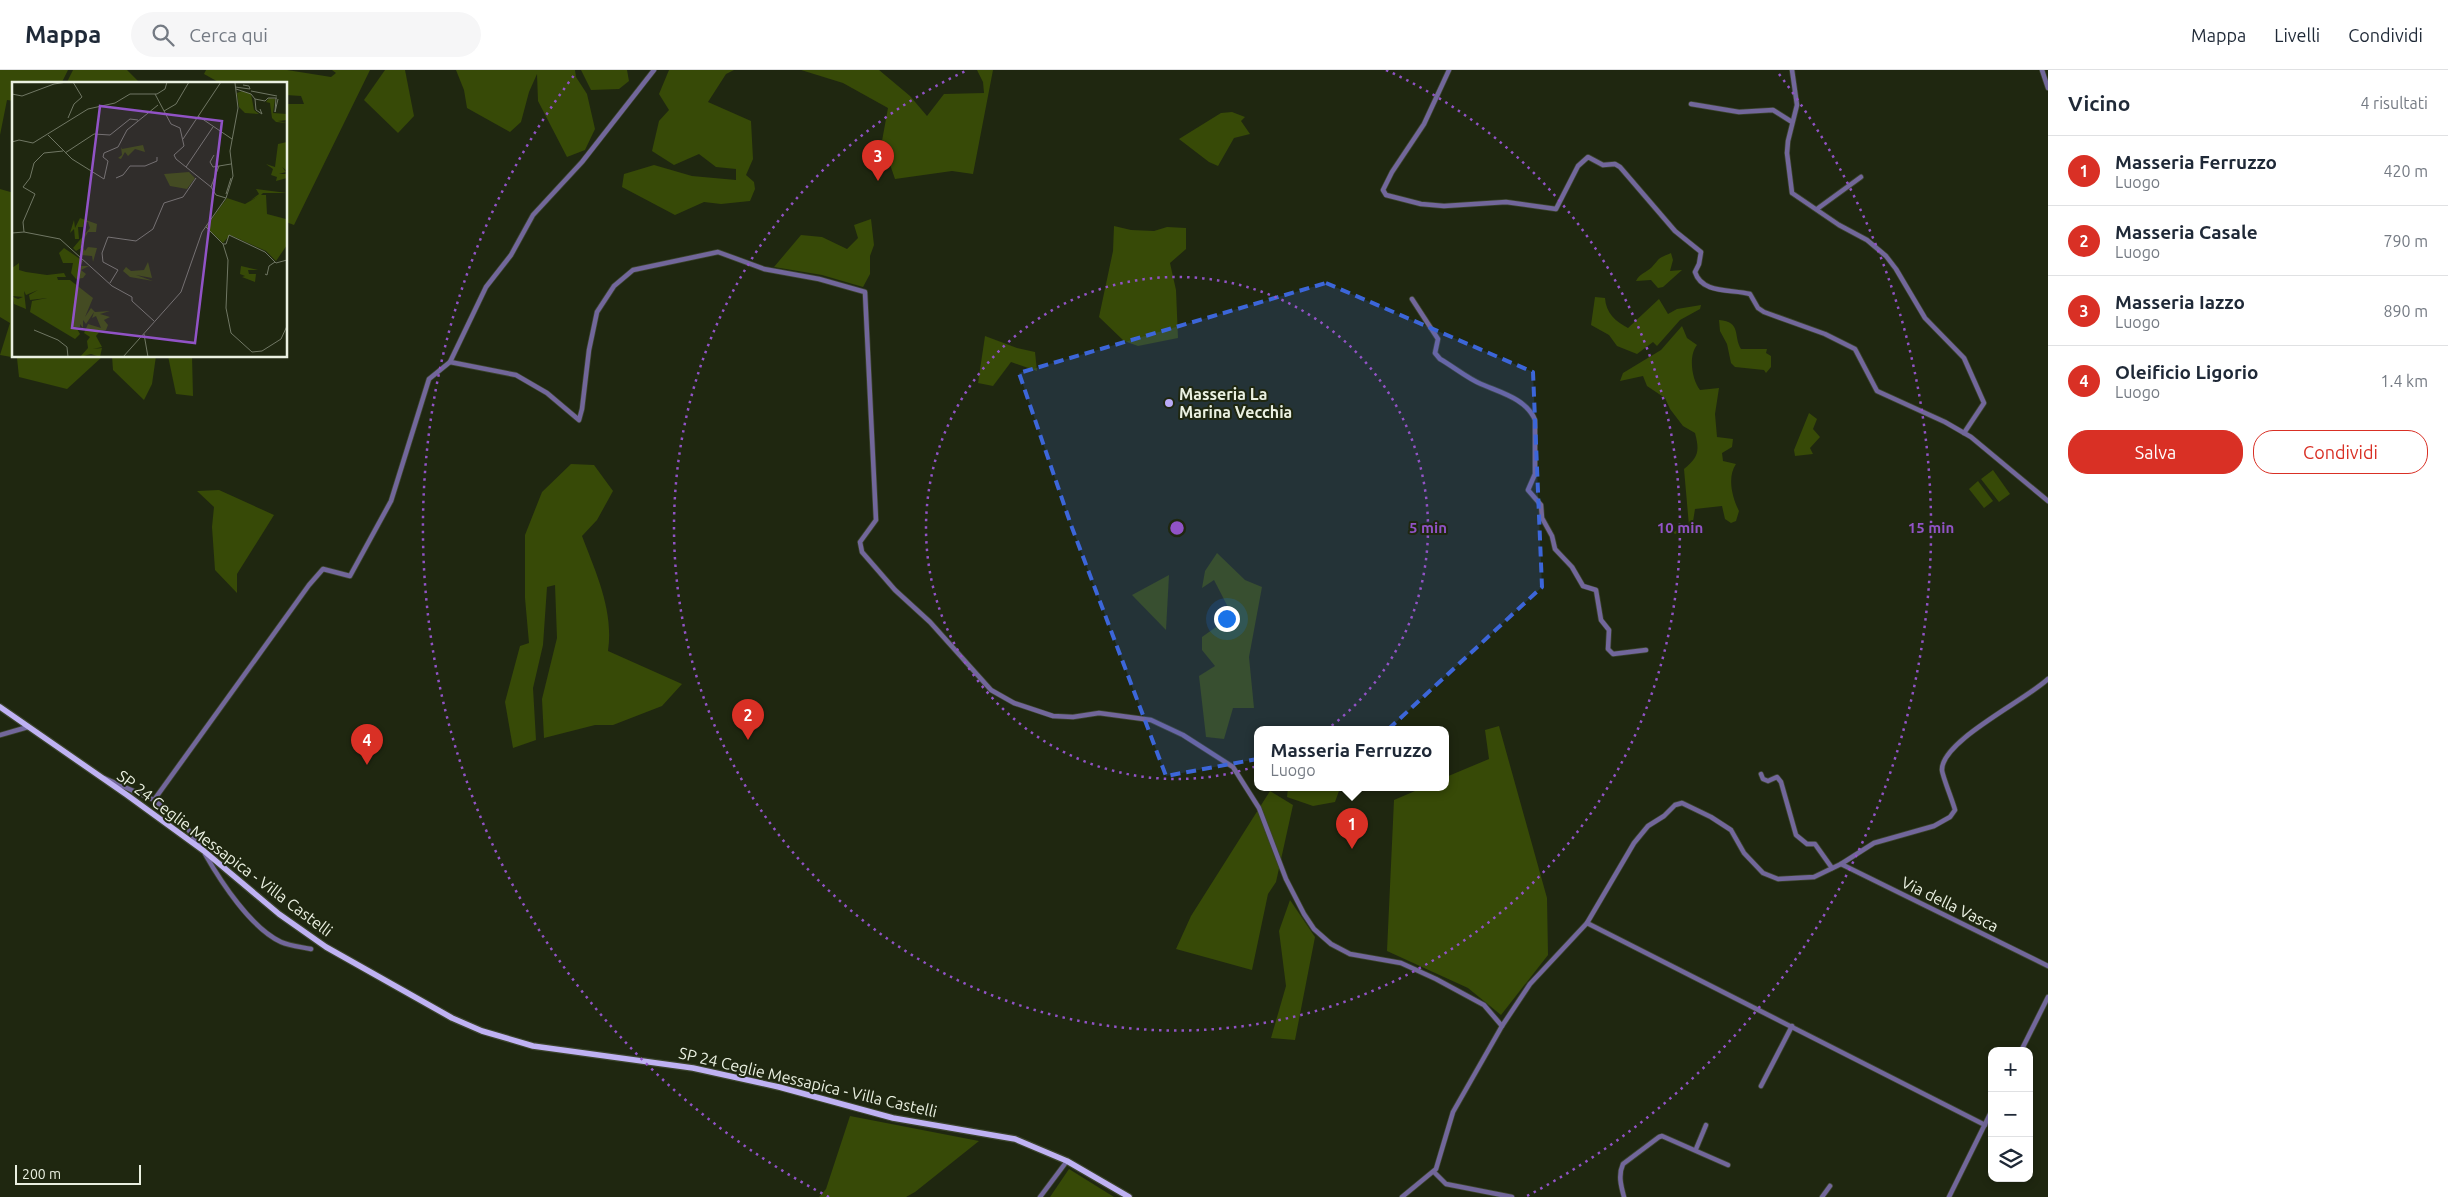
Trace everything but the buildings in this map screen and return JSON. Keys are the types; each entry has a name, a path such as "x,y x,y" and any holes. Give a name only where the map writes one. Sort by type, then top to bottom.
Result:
{"main road":[{"name":"SP 24 Ceglie Messapica - Villa Castelli","path":"0,707 100,776 204,852 279,914 326,947 452,1018 482,1031 533,1046 693,1068 736,1077 893,1118 1015,1139 1067,1161 1128,1197"}],"street":[{"path":"154,800 309,585 323,569 350,576 391,501 429,379 450,362 486,287 511,254 533,215 582,162 654,70"},
{"path":"1449,70 1424,124 1392,172 1383,190 1386,195 1421,204 1444,206 1506,202 1556,209 1578,166 1588,157 1603,164 1615,164 1620,167 1675,231 1701,252 1699,264 1695,272 1697,280 1708,287 1750,294 1758,308 1764,312 1838,339 1855,349 1877,391 1945,422 1964,433 2048,501"},
{"path":"1792,70 1797,105 1787,153 1792,193 1876,246 1896,269 1925,318 1964,358 1984,403 1964,433"},
{"path":"2042,70 2048,88"},
{"path":"1691,104 1739,112 1772,110 1792,122"},
{"path":"1817,209 1861,177"},
{"path":"450,362 516,376 547,393 578,420 582,409 589,350 597,312 614,286 633,270 718,252 764,269 819,279 865,292 876,520 860,542 862,552 895,590 930,622 991,690 1014,703 1053,716 1073,717 1099,713 1151,720 1183,735 1233,767 1259,808 1283,871 1304,914 1314,929 1332,944 1350,954 1401,963 1436,979 1484,1005 1502,1026"},
{"path":"1412,300 1438,339 1435,353 1440,359 1480,384 1506,394 1533,414 1535,420 1535,474 1528,490 1541,505 1542,518 1552,536 1555,549 1572,567 1583,586 1596,590 1601,620 1609,630 1608,649 1613,654 1646,650"},
{"path":"1402,1197 1434,1172 1453,1112 1502,1026 1530,984 1587,923 1634,843 1648,826 1664,816 1675,805 1682,803 1711,817 1731,830 1744,853 1763,874 1778,879 1814,877 1841,864 1874,843 1934,826 1950,817 1955,810 1942,771 1946,755 1959,740 1980,728 2010,705 2037,690 2048,680"},
{"path":"0,735 28,727"},
{"path":"1761,774 1763,779 1768,781 1777,777 1781,782 1796,835 1807,844 1815,844 1832,868"},
{"path":"100,776 154,800 184,824 204,852 216,874 264,931 282,942 311,949"},
{"name":"Via della Vasca","path":"1841,864 2048,966"},
{"path":"1587,923 1985,1124"},
{"path":"2023,1047 2048,997"},
{"path":"1761,1086 1792,1026"},
{"path":"1949,1197 1988,1118"},
{"path":"1696,1149 1706,1125"},
{"path":"1624,1197 1620,1181 1620,1170 1624,1164 1658,1137 1662,1136 1696,1149 1728,1165"},
{"path":"1040,1197 1067,1161"},
{"path":"1434,1172 1446,1184 1512,1197"},
{"path":"1822,1197 1830,1186"}],"highlighted area":[{"path":"1326,283 1533,372 1542,587 1381,736 1166,776 1071,525 1019,373"}],"green space":[{"path":"0,70 68,70 62,82 12,82 12,101 7,100 0,135"},
{"path":"73,70 127,70 139,82 67,82"},
{"path":"206,70 287,70 331,77 336,73 332,70 370,70 294,225 288,223 288,104 304,104 301,96 288,95 288,82 218,82 204,74"},
{"path":"385,70 405,70 414,116 398,133 364,100"},
{"path":"456,70 575,70 576,77 587,94 595,129 585,150 567,157 538,101 537,74 529,92 521,122 510,132 467,108 464,90"},
{"path":"581,70 627,70 629,81 619,89 591,90"},
{"path":"669,70 734,70 726,74 708,102 751,121 753,159 746,175 754,182 755,189 750,201 721,204 704,202 675,215 622,187 624,174 654,165 692,176 736,180 736,169 716,167 699,154 674,165 652,151 659,121 669,110 659,94"},
{"path":"801,70 879,70 910,96 927,116 944,94 984,93 983,82 977,70 993,70 973,174 952,171 895,179 882,141 888,108 843,83"},
{"path":"1232,112 1245,117 1241,121 1250,134 1234,138 1218,166 1209,162 1179,139 1221,113"},
{"path":"0,189 12,192 12,357 0,355 10,323 0,317"},
{"path":"871,219 874,245 870,256 870,274 863,287 822,275 774,267 801,235 822,237 847,249 858,238 854,225"},
{"path":"1114,226 1131,230 1154,231 1167,227 1186,228 1186,249 1170,263 1176,290 1178,338 1138,346 1124,341 1099,317 1113,251"},
{"path":"1671,253 1673,260 1670,271 1682,270 1663,287 1658,288 1651,280 1636,281 1639,276 1650,269 1660,258"},
{"path":"1595,297 1605,298 1607,308 1612,316 1628,328 1659,299 1668,314 1677,309 1701,305 1700,309 1680,320 1657,346 1653,342 1637,354 1617,346 1609,335 1591,325"},
{"path":"1719,320 1726,321 1734,327 1741,349 1767,349 1766,353 1771,356 1771,367 1766,373 1764,370 1735,367 1731,363 1727,344 1720,331"},
{"path":"1682,326 1687,338 1697,345 1694,350 1692,368 1697,386 1700,390 1719,388 1715,414 1717,437 1733,439 1732,447 1722,453 1723,461 1736,464 1733,469 1731,487 1739,511 1736,521 1731,523 1725,519 1722,506 1695,509 1692,528 1675,534 1673,532 1689,526 1684,469 1697,454 1695,433 1683,426 1670,409 1665,398 1647,386 1643,376 1620,381 1623,373 1661,350"},
{"path":"985,336 1017,348 1035,352 1037,371 1011,362 993,386 978,383"},
{"path":"17,358 101,358 67,389 19,377"},
{"path":"112,358 156,358 152,384 144,400 113,370"},
{"path":"168,358 192,358 193,396 176,394"},
{"path":"1809,413 1817,419 1813,429 1820,437 1810,448 1813,454 1795,456 1794,450"},
{"path":"571,464 594,465 613,491 597,520 582,536 598,578 606,607 609,636 608,651 682,684 662,706 613,725 595,725 544,738 542,699 557,638 555,585 547,587 543,645 533,688 536,740 513,748 505,702 520,646 529,643 525,598 525,535 542,492"},
{"path":"1993,470 2010,494 1999,502 1981,479"},
{"path":"1978,481 1993,501 1984,508 1969,489"},
{"path":"219,490 274,515 237,574 237,593 215,570 212,527 214,507 197,491"},
{"path":"1217,553 1245,580 1262,587 1249,657 1254,708 1233,708 1224,739 1206,737 1199,676 1215,666 1202,650 1202,637 1216,627 1230,611 1214,580 1202,588 1205,571"},
{"path":"1169,575 1166,630 1132,595"},
{"path":"1499,726 1547,898 1548,955 1501,1015 1468,988 1387,951 1394,800 1415,791 1449,791 1449,776 1489,759 1485,730"},
{"path":"1270,791 1293,805 1276,882 1268,894 1252,970 1176,949 1191,916"},
{"path":"1288,791 1339,791 1335,802 1313,806 1287,797"},
{"path":"1290,900 1315,937 1295,1040 1271,1038 1286,986 1279,931"},
{"path":"850,1116 979,1141 915,1192 906,1197 819,1197 826,1189"},
{"path":"1069,1169 1114,1197 1050,1197"}],"place":[{"name":"Masseria Iazzo","path":"878,181"},
{"name":"Masseria La Marina Vecchia","path":"1169,403"},
{"name":"Masseria Casale","path":"748,740"},
{"name":"Oleificio Ligorio","path":"367,765"},
{"name":"Masseria Ferruzzo","path":"1352,849"}]}
